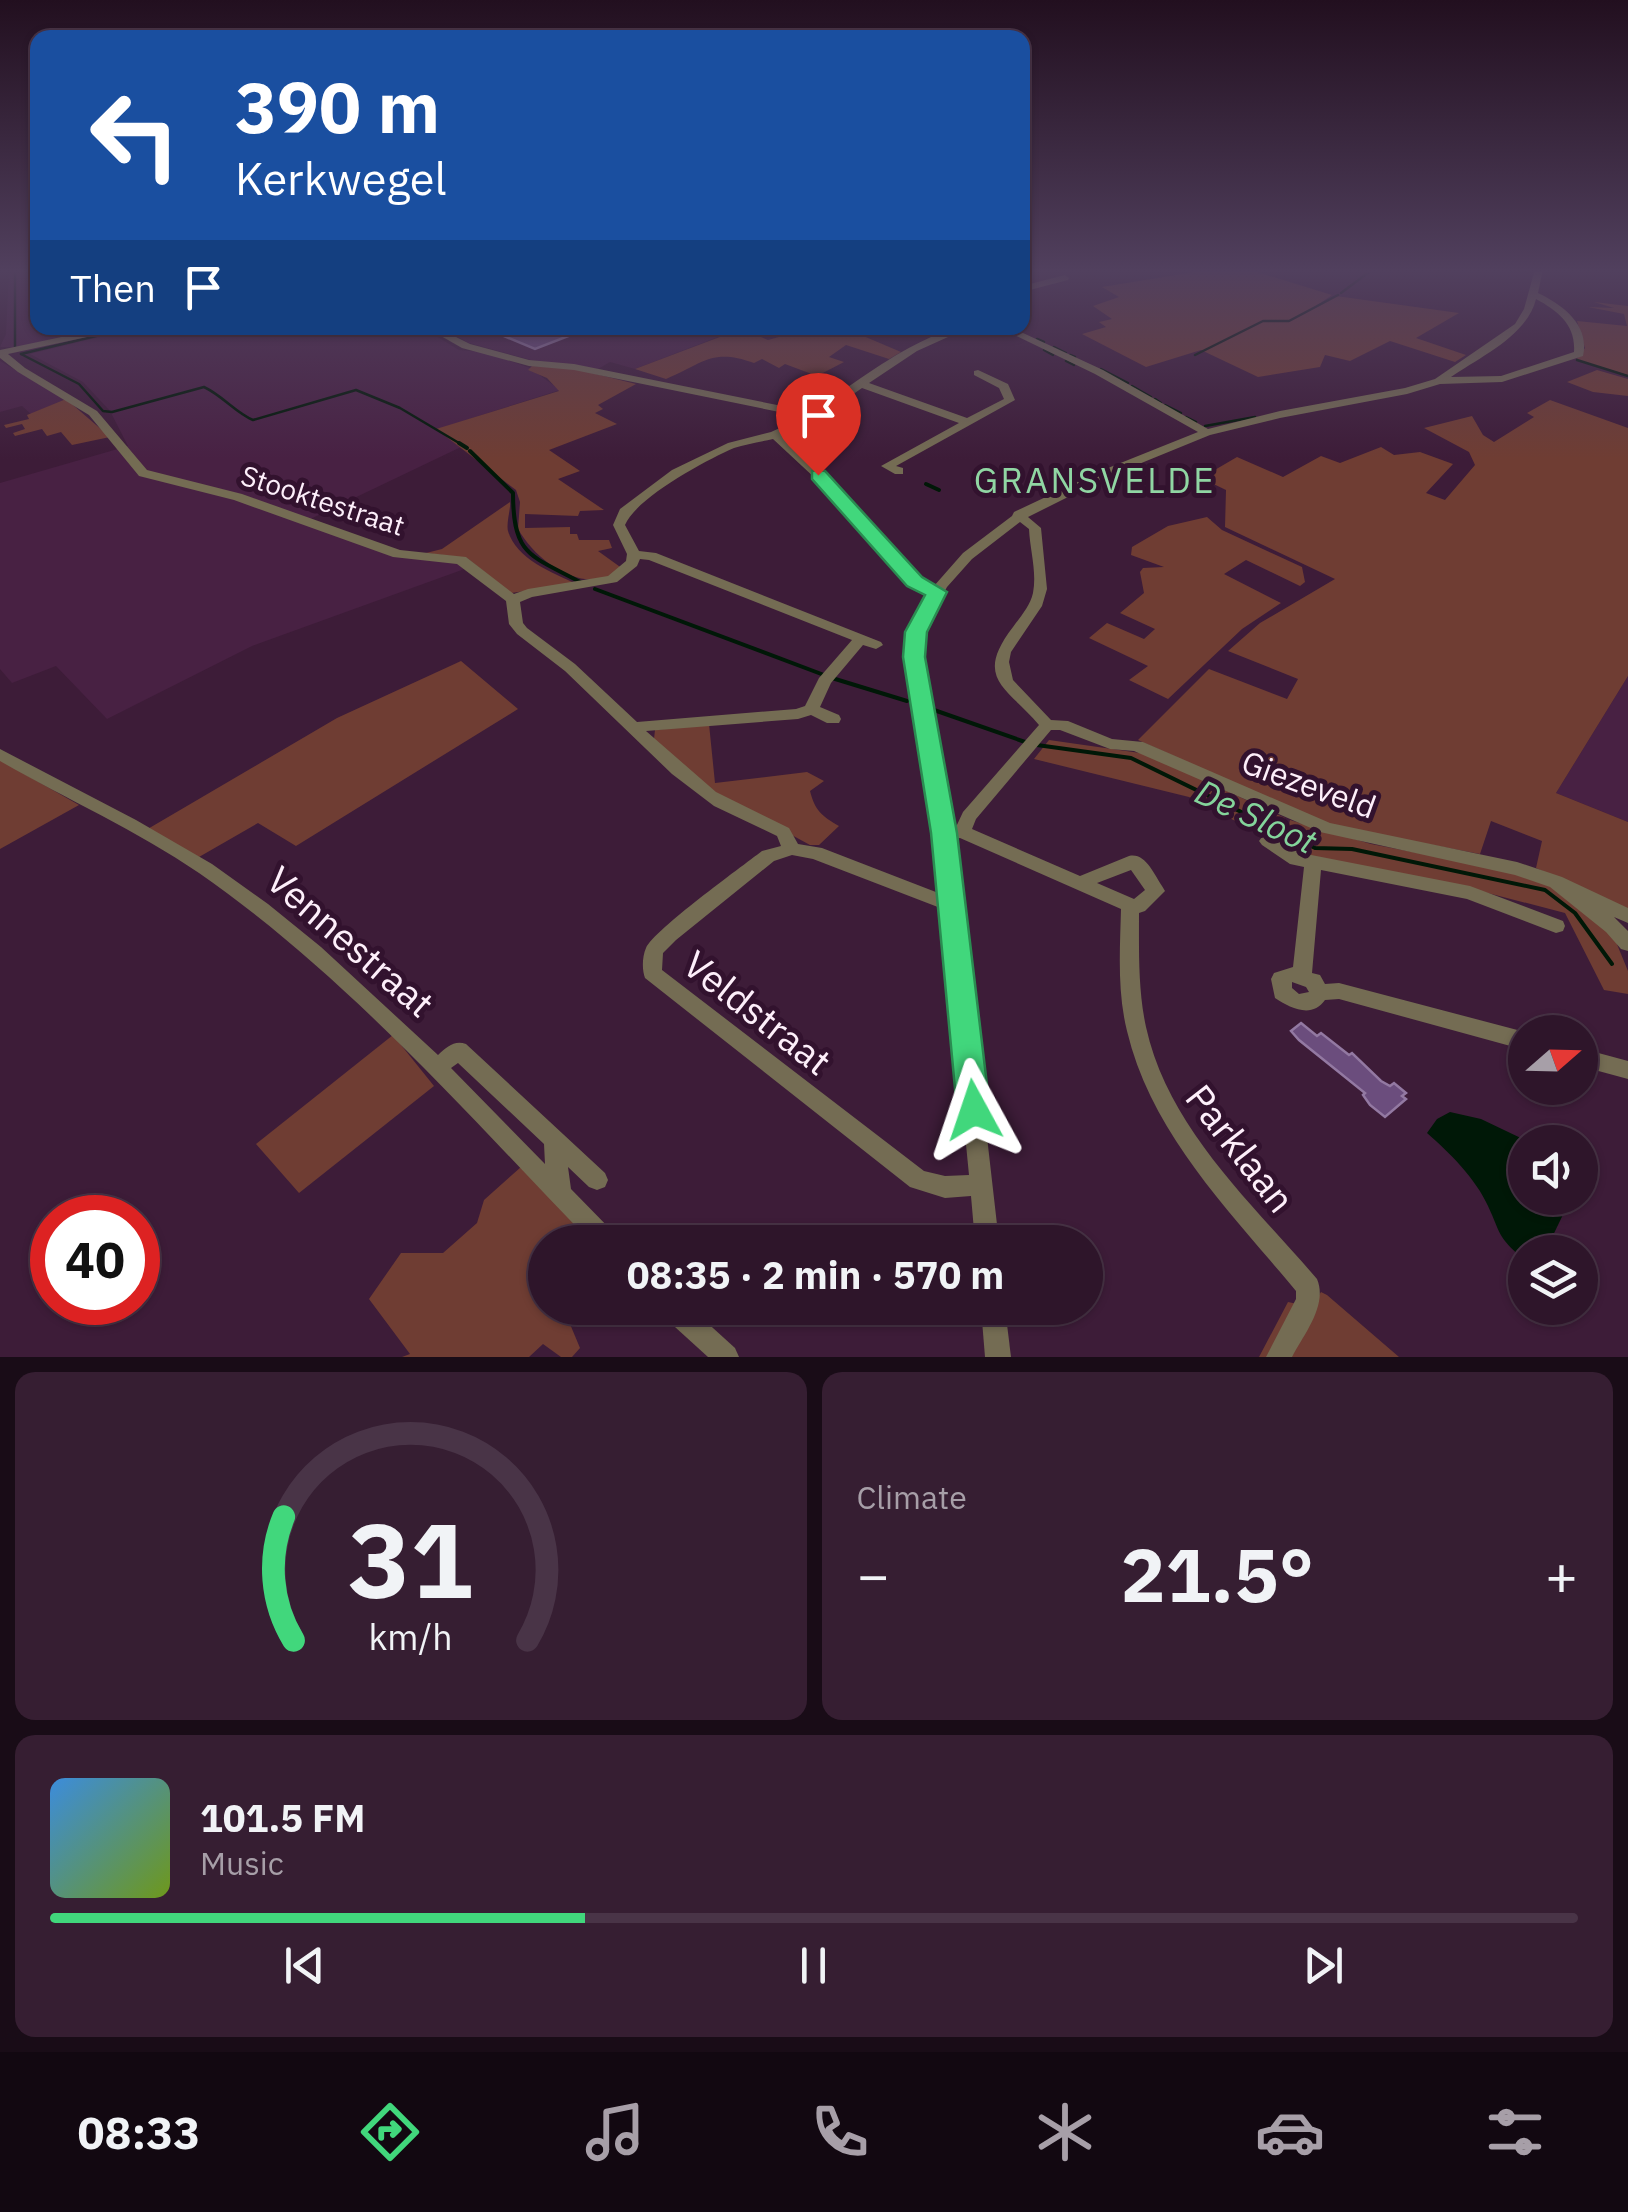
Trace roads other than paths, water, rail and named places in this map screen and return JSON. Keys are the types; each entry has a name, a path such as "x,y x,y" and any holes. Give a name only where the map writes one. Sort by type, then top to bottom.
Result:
{"street":[{"path":"985,1225 952,905 953,833 914,657 916,632 936,592 955,570 1018,515 1079,483 1206,432 1404,392 1439,380 1510,332"},
{"path":"1439,380 1502,379 1579,354 1578,332"},
{"path":"0,354 84,335"},
{"path":"445,335 466,346 529,363 574,367 815,416"},
{"path":"634,554 619,526 631,506 676,472 732,445 775,436 815,416 913,349 946,335"},
{"path":"1020,335 1099,372 1206,432"},
{"name":"Stooktestraat","path":"0,354 93,413 143,473 238,497 398,554 461,560 513,600"},
{"path":"898,472 887,466 1010,400 1004,386 978,373"},
{"path":"864,385 968,422"},
{"path":"775,436 835,490 914,581 936,592"},
{"path":"953,833 1046,724 1038,711 1008,686 1000,667 1006,648 1040,595 1035,528 1018,515"},
{"path":"634,554 623,573 587,584 528,593 513,600 516,624 566,662 701,789 723,804 784,832 792,849 816,853 952,905"},
{"path":"634,554 651,556 876,645"},
{"path":"637,728 798,714 810,708 826,677 860,640"},
{"path":"810,708 833,719"},
{"name":"Giezeveld","path":"1046,724 1062,725 1110,744 1137,746 1326,828 1517,869 1556,882 1628,916"},
{"name":"Vennestraat","path":"0,754 205,868 336,972 438,1067 590,1225"},
{"path":"953,833 1082,882 1130,906"},
{"name":"Giezeveld","path":"1268,841 1296,859 1470,894 1556,926"},
{"name":"Veldstraat","path":"792,849 768,856 669,935 654,950 652,973 918,1180 945,1188 981,1185"},
{"name":"Parklaan","path":"1082,882 1135,861 1156,891 1138,906 1130,906 1126,957 1138,1048 1156,1094 1200,1162 1308,1287 1308,1301 1279,1357"},
{"path":"1313,864 1302,974 1281,979 1280,988 1286,997 1308,1004 1319,993 1339,991 1508,1036"},
{"name":"Giezeveld","path":"1556,882 1611,925 1628,944"},
{"path":"438,1067 459,1050 597,1180"},
{"path":"1598,1062 1628,1070"},
{"path":"496,1130 522,1109"},
{"path":"554,1140 560,1196"},
{"path":"691,1325 726,1357"},
{"path":"995,1325 998,1357"}],"waterway":[{"path":"15,332 15,347"},
{"path":"1195,355 1240,332"},
{"path":"100,335 21,354 79,384 103,411 112,412 204,387 253,420 356,390 400,408 460,444"},
{"path":"1037,339 1044,342"},
{"path":"1054,347 1066,353"},
{"path":"1044,350 1053,355"},
{"path":"1070,355 1075,357"},
{"path":"1577,360 1628,376"},
{"path":"1066,361 1074,365"},
{"path":"1101,369 1128,383"},
{"path":"1132,386 1151,397"},
{"path":"1155,399 1161,403"},
{"path":"1165,405 1181,413"},
{"path":"1186,417 1196,422"},
{"path":"1205,426 1255,417"},
{"path":"784,440 801,446"},
{"path":"794,443 822,453"},
{"path":"460,444 464,446"},
{"path":"460,444 467,448"},
{"path":"470,451 513,493 517,530 528,552 582,583"},
{"path":"926,484 939,490"},
{"path":"595,589 824,675"},
{"path":"832,678 907,701"},
{"name":"De Sloot","path":"934,710 1028,743"},
{"name":"De Sloot","path":"1037,745 1131,758 1315,848 1352,849 1545,890 1575,913 1612,964"}],"district":[{"name":"GRANSVELDE","path":"1095,480"}]}
